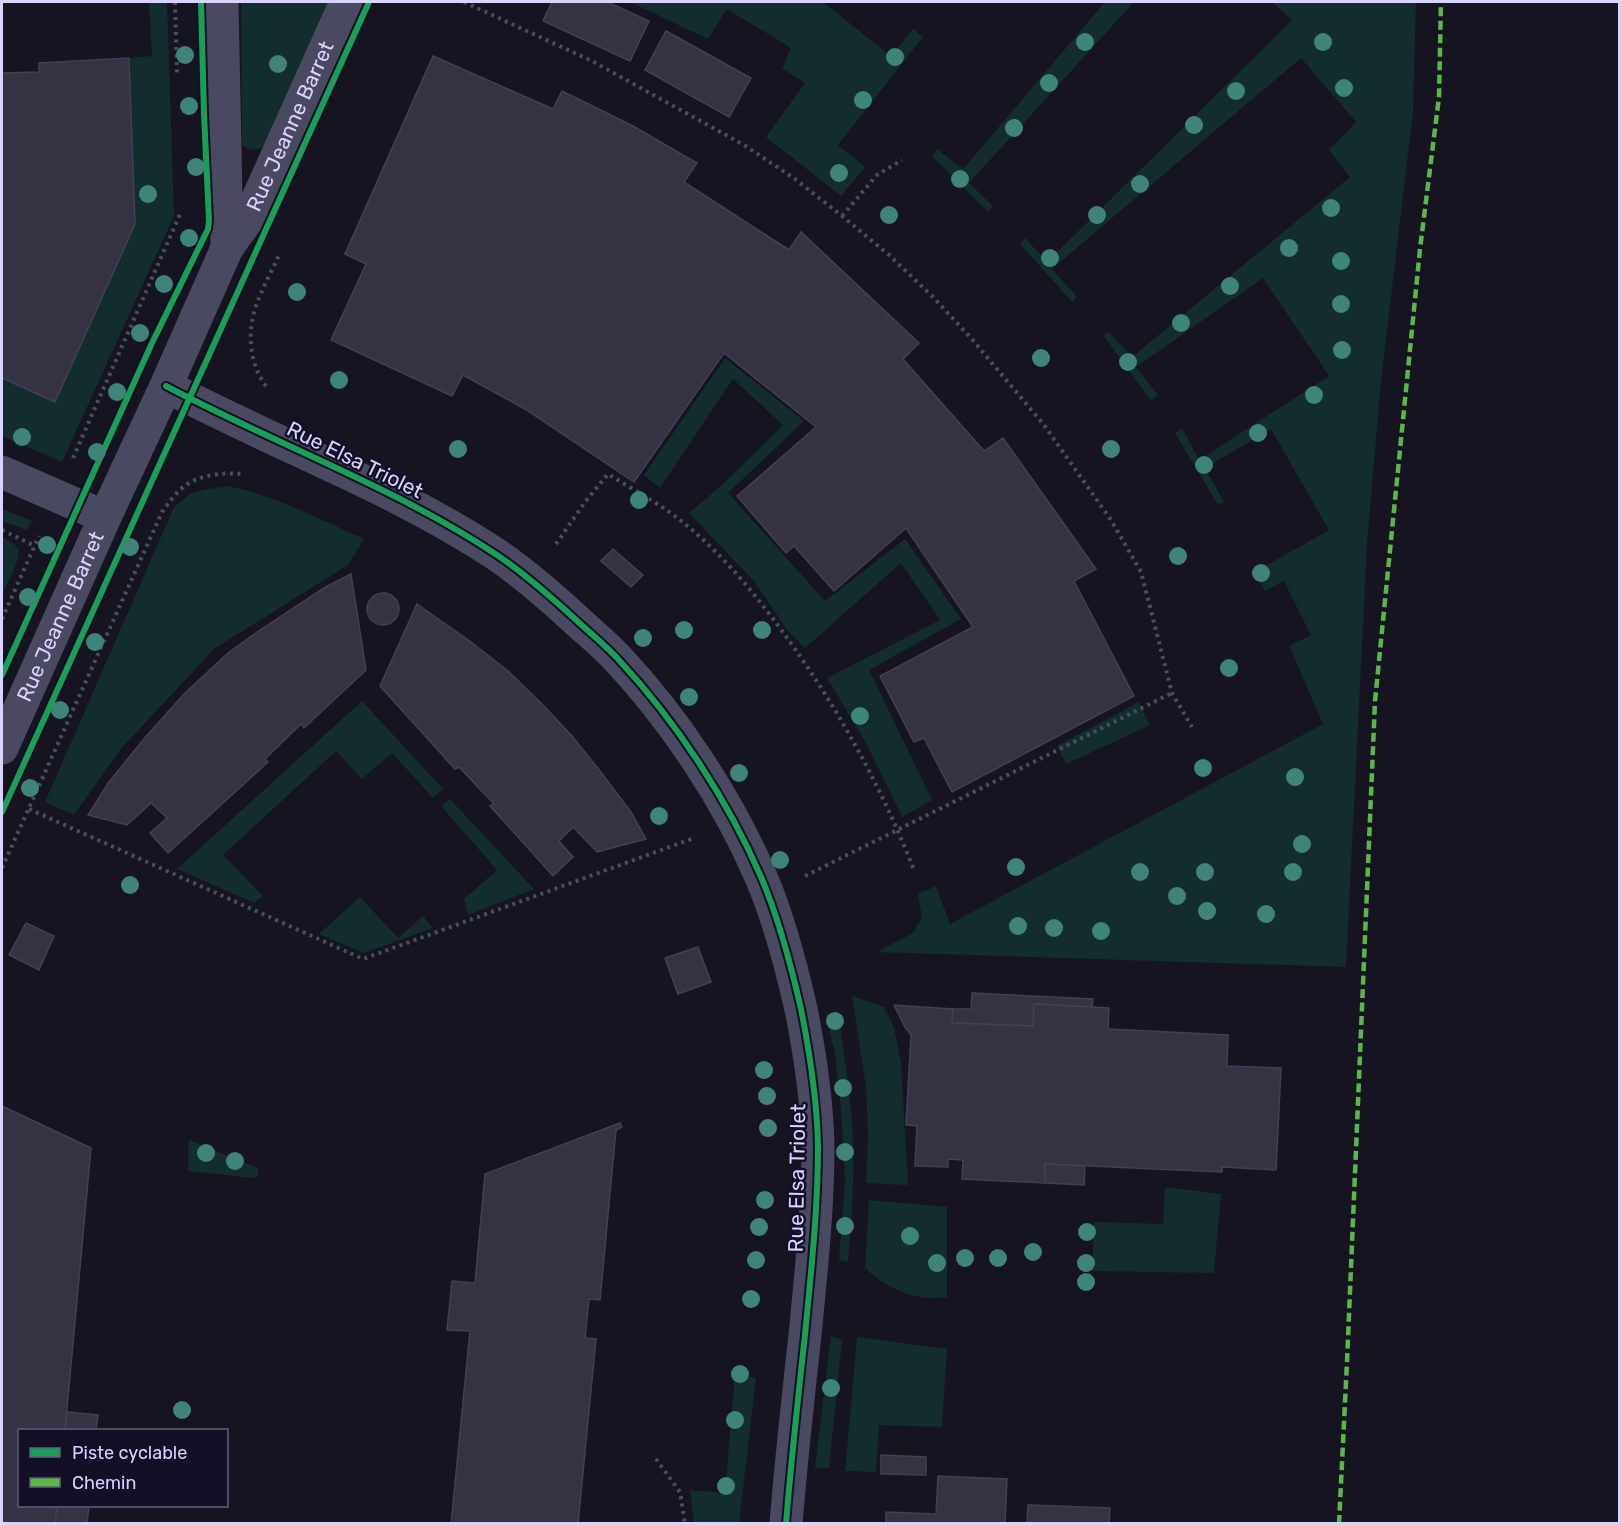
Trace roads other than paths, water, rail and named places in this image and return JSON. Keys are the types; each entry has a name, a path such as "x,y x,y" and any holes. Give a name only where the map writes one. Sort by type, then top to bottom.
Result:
{"street":[{"name":"Rue Jeanne Barret","path":"222,2 227,248"},
{"name":"Rue Jeanne Barret","path":"2,748 227,248 250,216 346,2"},
{"name":"Rue Elsa Triolet","path":"166,386 405,501 468,537 528,577 616,656 644,688 694,755 737,828 763,881 779,926 807,1037 815,1091 818,1146 814,1240 786,1524"},
{"name":"Rue Jeanne Barret","path":"2,472 105,517"}]}
